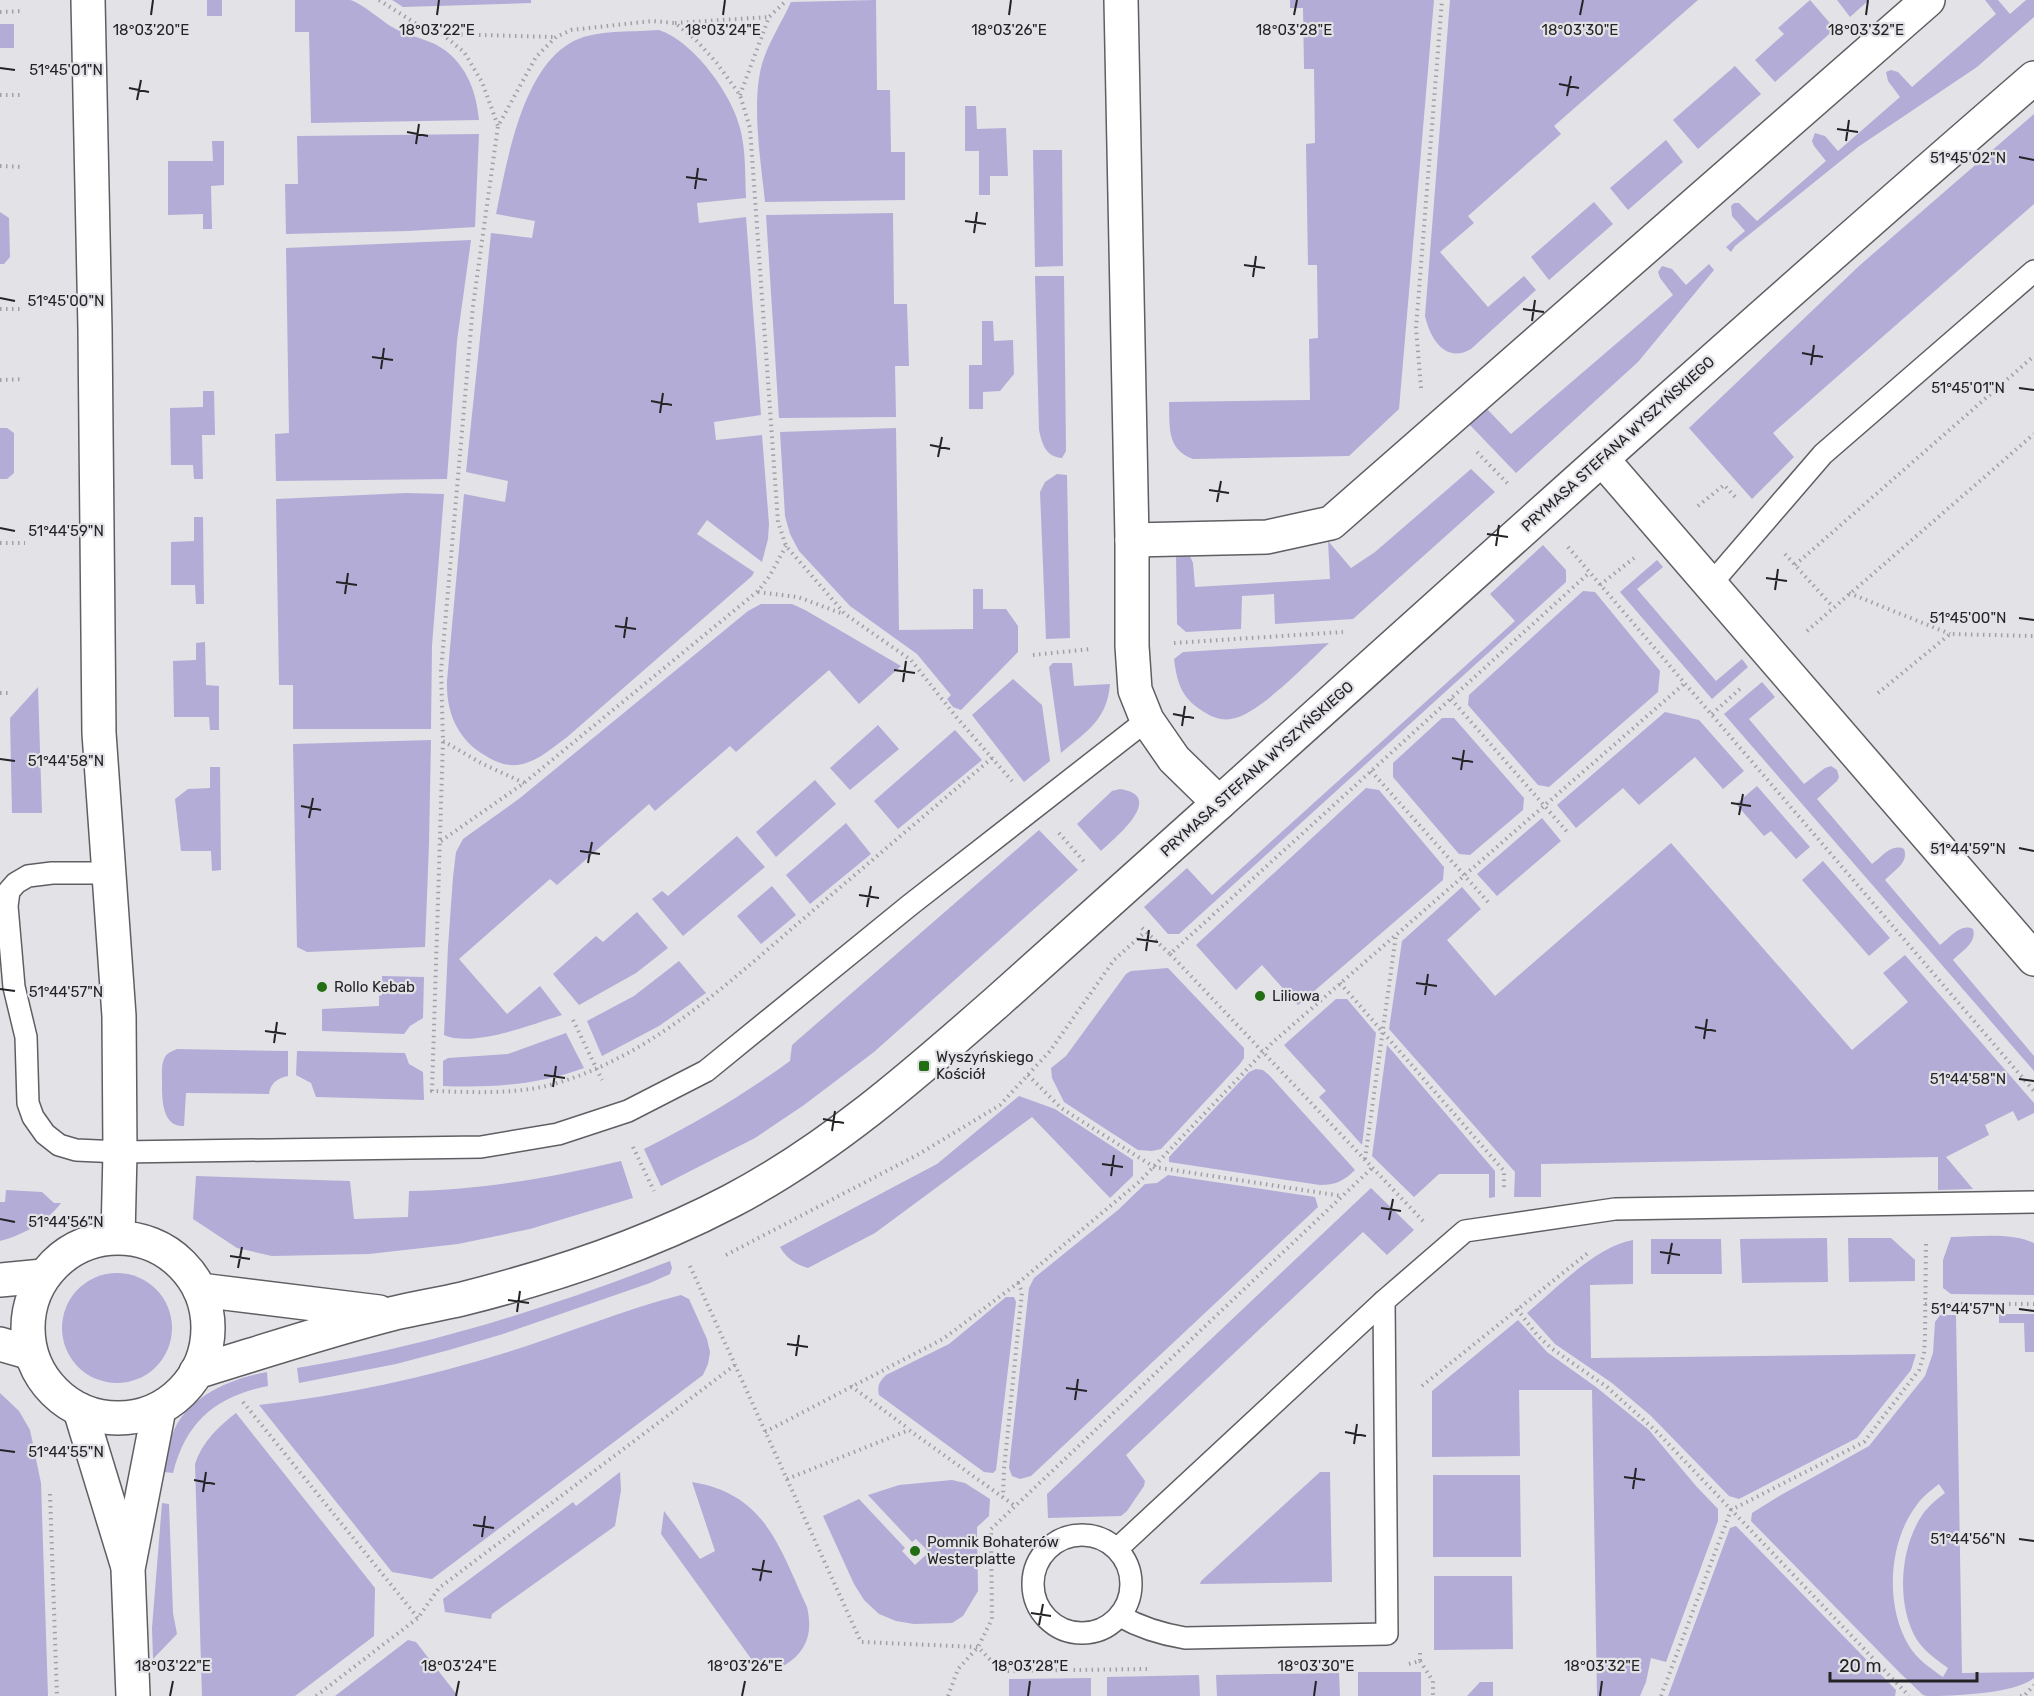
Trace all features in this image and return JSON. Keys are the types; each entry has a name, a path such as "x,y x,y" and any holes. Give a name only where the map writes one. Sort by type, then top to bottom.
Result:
{"street":[{"path":"88,0 96,411 99,733 119,1016 118,1237"},
{"path":"1121,0 1132,540 1132,646 1135,690 1147,720 1174,759 1219,803"},
{"path":"1132,540 1267,537 1331,523 1928,0"},
{"name":"PRYMASA STEFANA WYSZYŃSKIEGO","path":"196,1372 393,1314 461,1299 530,1280 609,1254 672,1230 742,1195 798,1162 859,1119 924,1065 1811,271 2034,78"},
{"path":"1602,459 2034,959"},
{"path":"118,1237 143,1240 167,1251 186,1268 200,1290 207,1310 208,1331 205,1352 196,1372 174,1398 159,1408 133,1417 106,1418 80,1410 58,1397 41,1377 31,1353 27,1327 31,1300 43,1276 63,1255 88,1242 118,1237"},
{"path":"0,1280 43,1276"},
{"name":"PRYMASA STEFANA WYSZYŃSKIEGO","path":"200,1290 393,1314"},
{"path":"0,1344 31,1353"},
{"path":"133,1696 128,1569 159,1408"},
{"path":"80,1410 128,1569"}],"lane":[{"path":"1711,584 1823,454 2034,271"},
{"path":"109,873 52,873 28,876 16,883 9,891 7,906 14,987 26,1037 28,1103 33,1118 45,1134 58,1145 76,1150 120,1152 481,1147 558,1134 628,1111 706,1071 910,905 1147,720"},
{"path":"1117,1550 1384,1301 1465,1231 1615,1209 2034,1202"},
{"path":"1120,1616 1162,1635 1185,1638 1388,1634 1384,1301"},
{"path":"1073,1536 1089,1536 1104,1541 1117,1550 1130,1575 1131,1590 1120,1616 1108,1627 1077,1634 1049,1621 1039,1609 1034,1594 1033,1578 1037,1563 1046,1551 1058,1541 1073,1536"}],"path":[{"path":"379,0 418,25 442,34 464,52 482,82 498,126"},
{"path":"740,95 769,17 787,0"},
{"path":"1442,0 1416,328 1420,384 1427,401 1558,535 2034,1091"},
{"path":"0,12 22,11"},
{"path":"769,17 675,23 652,21 571,30 556,37 536,57 498,126 473,306 441,671 440,841 432,1091 521,1090 552,1084 583,1074 642,1045 710,998 992,758"},
{"path":"675,23 695,39 716,62 740,95 750,128 778,522 786,546 845,614 911,660 957,718"},
{"path":"442,34 556,37"},
{"path":"0,95 22,95"},
{"path":"0,166 22,166"},
{"path":"0,309 24,309"},
{"path":"1795,565 2034,356"},
{"path":"0,380 24,379"},
{"path":"1712,714 2034,434"},
{"path":"0,543 25,543"},
{"path":"440,841 524,783 758,591 769,577 786,546"},
{"path":"1447,1246 1170,954 1590,572"},
{"path":"758,591 798,597 845,614"},
{"path":"1849,593 1950,633 2034,636"},
{"path":"1033,655 1347,632"},
{"path":"1878,693 1950,633"},
{"path":"765,1432 943,1339 1018,1283 1139,1182 1262,1052 1685,683"},
{"path":"0,693 9,693"},
{"path":"1451,699 1569,834"},
{"path":"442,741 524,783"},
{"path":"1371,771 1489,903"},
{"path":"724,1256 919,1154 1000,1105 1050,1051 1114,960 1145,932"},
{"path":"1365,1160 1396,934"},
{"path":"1340,983 1504,1171 1505,1225"},
{"path":"1028,1075 1061,1108 1154,1167 1342,1196"},
{"path":"641,1162 654,1191"},
{"path":"948,1696 958,1670 978,1647 992,1619 991,1529 1372,1168"},
{"path":"1661,1696 1731,1510 1864,1442 1919,1370 1924,1354 1926,1229"},
{"path":"672,1230 861,1642 978,1647 1001,1671 1155,1669"},
{"path":"1420,1387 1581,1257 1598,1247"},
{"path":"691,1270 702,1265"},
{"path":"1003,1497 1022,1292 1018,1283"},
{"path":"1925,1305 2034,1304"},
{"path":"1516,1309 1551,1348 1607,1387 1657,1432 1909,1696"},
{"path":"316,1696 418,1618 439,1588 735,1365"},
{"path":"851,1386 1015,1506"},
{"path":"242,1402 418,1618"},
{"path":"787,1479 909,1430"},
{"path":"50,1494 57,1696"},
{"path":"1420,1649 1420,1661 1433,1681 1433,1696"},
{"path":"1403,1664 1415,1664 1420,1661"},
{"path":"2022,1696 2034,1685"}],"shaded area":[{"path":"207,0 222,0 222,16 207,16"},
{"path":"295,0 350,0 397,30 435,44 454,58 467,76 475,97 479,120 311,123 309,32 295,32"},
{"path":"392,0 531,0 531,3 403,7"},
{"path":"876,0 877,90 890,90 891,152 905,152 905,200 765,202 757,114 759,80 768,48 791,2"},
{"path":"1290,0 1434,0 1399,409 1349,456 1193,459 1178,449 1171,436 1169,402 1310,400 1309,339 1318,338 1317,265 1308,265 1306,144 1315,143 1314,69 1304,69 1303,8 1290,8"},
{"path":"1450,0 1698,0 1554,126 1561,134 1468,216 1474,223 1440,252 1488,307 1524,276 1536,290 1471,349 1462,353 1446,351 1440,346 1431,333 1425,316"},
{"path":"1810,0 1835,29 1775,82 1755,60 1784,34 1778,28"},
{"path":"1837,0 1869,0 1850,17"},
{"path":"1985,0 1998,0 2010,14 2026,0 2034,0 2034,17 1977,67 1858,147 1735,246 1731,252 1726,247 1745,231 1732,216 1731,206 1734,203 1739,203 1757,221 1826,161 1812,141 1815,133 1825,136 1838,151 1900,97 1888,81 1886,72 1891,70 1898,72 1912,87 1996,14"},
{"path":"0,24 14,24 14,48 0,48"},
{"path":"659,30 685,45 709,70 736,114 742,136 746,198 697,203 699,223 746,217 761,415 714,422 716,440 762,435 769,524 768,539 762,562 707,520 697,534 754,572 752,576 566,738 524,764 505,764 493,760 476,749 461,734 452,715 447,693 464,494 505,502 508,481 466,472 491,233 532,238 535,221 496,214 512,141 521,114 545,67 561,49 590,35"},
{"path":"1735,66 1761,94 1698,149 1673,120"},
{"path":"965,106 976,106 977,129 1006,128 1008,176 990,176 990,195 979,195 979,151 965,151"},
{"path":"2034,114 2034,204 1773,433 1794,457 1752,499 1689,428 1859,266"},
{"path":"479,134 475,227 286,234 285,184 298,184 297,136"},
{"path":"1666,140 1683,162 1628,210 1610,188"},
{"path":"212,141 224,141 224,185 211,186 212,229 203,229 203,214 168,215 168,161 213,161"},
{"path":"1033,150 1062,150 1063,266 1035,267"},
{"path":"1594,202 1613,224 1549,280 1531,257"},
{"path":"0,212 9,218 10,257 4,264 0,264"},
{"path":"893,213 894,304 907,304 909,366 895,366 896,417 779,418 766,215"},
{"path":"471,240 457,341 447,479 276,481 275,434 289,433 286,248"},
{"path":"1709,264 1714,270 1638,362 1516,473 1469,424 1487,409 1511,434 1673,295 1660,278 1658,272 1662,266 1672,269 1686,285"},
{"path":"1035,276 1064,276 1066,451 1062,458 1048,452 1043,445 1039,430"},
{"path":"982,321 993,321 994,341 1013,340 1014,374 1000,391 983,392 983,409 969,409 969,365 982,365"},
{"path":"203,391 214,391 215,435 202,435 203,479 194,479 193,465 171,465 170,408 203,407"},
{"path":"0,428 7,428 14,433 14,473 7,479 0,479"},
{"path":"896,428 899,630 973,629 973,589 983,589 983,609 1006,609 1018,626 1018,652 961,710 953,707 947,699 951,695 917,654 850,606 799,551 790,534 785,516 780,432"},
{"path":"1471,469 1495,492 1353,619 1275,624 1274,594 1242,596 1241,629 1186,632 1177,624 1176,554 1190,556 1193,563 1195,587 1330,579 1328,541 1351,568 1375,552"},
{"path":"1057,474 1067,475 1070,638 1046,639 1040,492 1045,482"},
{"path":"406,493 444,494 432,646 431,729 293,729 293,685 279,685 276,499"},
{"path":"194,517 203,517 204,604 196,604 195,585 171,585 171,542 194,541"},
{"path":"1543,545 1566,570 1566,582 1179,934 1168,934 1144,907 1187,868 1212,895 1515,621 1490,594"},
{"path":"1657,560 1663,567 1637,589 1716,681 1742,659 1748,667 1712,699 1620,592"},
{"path":"1583,591 1595,592 1660,671 1658,692 1549,787 1538,785 1468,705 1469,695"},
{"path":"761,604 792,604 901,666 859,704 829,670 736,752 730,746 655,811 649,804 557,885 550,879 459,959 507,1014 540,986 562,1015 486,1037 471,1039 444,1035 453,877 456,852 463,839 520,798 748,611"},
{"path":"205,642 206,685 219,686 219,730 210,730 209,717 174,717 173,661 196,660 196,643"},
{"path":"1329,643 1269,698 1255,708 1231,719 1219,719 1189,700 1181,688 1174,659 1183,652"},
{"path":"1053,663 1072,663 1074,686 1110,684 1105,707 1100,716 1087,731 1061,753 1049,667"},
{"path":"1013,679 1042,705 1050,761 1024,782 972,715"},
{"path":"1762,682 1775,697 1749,719 1804,784 1825,768 1831,766 1837,770 1839,777 1837,781 1817,799 1872,864 1891,849 1904,849 1903,862 1885,880 1940,945 1959,930 1973,929 1971,943 1953,960 2034,1056 2034,1071 1724,714"},
{"path":"38,687 42,813 12,813 10,718"},
{"path":"1665,712 1699,720 1744,771 1723,789 1695,757 1639,805 1623,788 1576,828 1557,805"},
{"path":"1442,718 1454,718 1524,798 1523,810 1470,855 1459,854 1393,777 1393,763"},
{"path":"878,725 899,749 850,790 830,768"},
{"path":"955,730 982,760 898,829 874,801"},
{"path":"431,740 425,947 307,952 297,947 293,744"},
{"path":"210,767 220,767 221,870 212,871 211,851 181,851 175,799 188,789 210,788"},
{"path":"815,780 836,804 776,857 756,832"},
{"path":"1757,786 1810,847 1796,859 1771,831 1764,836 1736,804"},
{"path":"1366,788 1379,790 1444,867 1443,880 1298,1005 1262,965 1236,990 1196,945"},
{"path":"1120,789 1133,793 1139,800 1138,808 1126,828 1101,851 1077,824 1112,791"},
{"path":"1542,818 1561,841 1497,896 1477,874"},
{"path":"846,823 871,854 810,904 786,875"},
{"path":"1039,830 1078,870 874,1052 804,1105 755,1138 661,1186 644,1149 719,1108 790,1061 792,1045"},
{"path":"737,836 765,867 683,936 652,899 662,891 668,896"},
{"path":"1671,843 1852,1050 1908,1002 1883,973 1905,955 2034,1103 2034,1113 2018,1121 2013,1111 1985,1125 1989,1135 1946,1157 1973,1189 1938,1190 1938,1157 1541,1164 1541,1197 1514,1197 1515,1172 1389,1029 1402,941 1462,887 1481,909 1447,940 1495,996"},
{"path":"1823,861 1890,938 1869,956 1802,880"},
{"path":"772,886 796,915 761,944 737,916"},
{"path":"637,912 668,948 636,973 579,1005 553,974 596,936 603,942"},
{"path":"679,961 706,993 659,1026 602,1056 587,1021 634,996"},
{"path":"1168,968 1244,1048 1244,1058 1161,1149 1138,1150 1064,1102 1052,1078 1051,1068 1066,1056 1126,974 1131,971"},
{"path":"382,976 424,977 423,1018 410,1026 404,1034 322,1031 322,1009 379,1006 379,996 382,995"},
{"path":"1336,999 1347,999 1376,1033 1362,1145 1319,1097 1326,1091 1284,1045"},
{"path":"566,1033 584,1068 532,1082 443,1086 443,1061 448,1058 508,1054"},
{"path":"1387,1045 1495,1171 1495,1197 1489,1198 1489,1174 1439,1174 1414,1197 1372,1156"},
{"path":"177,1049 288,1051 288,1076 275,1082 269,1094 186,1093 184,1126 176,1125 171,1122 164,1110 162,1072 166,1056"},
{"path":"297,1051 405,1053 409,1064 423,1072 424,1100 316,1097 311,1083 296,1075"},
{"path":"1256,1069 1263,1070 1269,1075 1355,1170 1339,1182 1320,1185 1169,1162 1169,1157 1249,1072"},
{"path":"1019,1096 1055,1109 1133,1160 1133,1176 1110,1198 1032,1117 875,1233 808,1268 792,1260 780,1247 937,1164"},
{"path":"621,1161 633,1198 530,1229 458,1244 369,1254 272,1256 237,1248 193,1219 196,1176 350,1181 354,1219 408,1217 409,1191 515,1182"},
{"path":"1168,1175 1315,1197 1318,1207 1031,1476 1020,1479 1012,1476 1009,1468 1029,1288 1034,1278 1118,1210 1145,1184 1157,1183"},
{"path":"1371,1188 1414,1230 1387,1255 1363,1232 1126,1455 1145,1481 1127,1511 1121,1516 1048,1518 1047,1494"},
{"path":"6,1190 42,1192 54,1203 61,1203 34,1227 0,1241 0,1202 5,1202"},
{"path":"2004,1236 2034,1243 2034,1295 1951,1294 1943,1288 1943,1260 1951,1237"},
{"path":"1827,1238 1828,1282 1742,1283 1740,1239"},
{"path":"1848,1238 1891,1238 1915,1260 1915,1281 1849,1282"},
{"path":"1651,1239 1721,1239 1722,1274 1651,1274"},
{"path":"1633,1240 1633,1284 1590,1285 1591,1358 1916,1354 1911,1370 1857,1438 1739,1499 1729,1496 1651,1416 1612,1383 1555,1344 1527,1313 1591,1259 1619,1244"},
{"path":"670,1261 672,1268 670,1274 650,1283 503,1334 396,1364 299,1383 297,1368 392,1349 486,1324 579,1295"},
{"path":"117,1273 138,1277 156,1289 168,1307 172,1328 168,1349 156,1367 138,1379 117,1383 96,1379 78,1367 66,1349 62,1328 66,1307 78,1289 96,1277"},
{"path":"681,1295 689,1299 707,1339 710,1352 703,1375 432,1579 392,1572 259,1405 354,1391 416,1378 508,1352"},
{"path":"1006,1297 1014,1297 1016,1302 996,1470 993,1473 984,1472 879,1395 878,1389 886,1375 949,1344"},
{"path":"1999,1314 2034,1314 2034,1352 2025,1352 2024,1323 1999,1323"},
{"path":"1940,1315 1956,1315 1962,1673 2034,1672 2034,1678 2025,1683 1999,1691 1923,1695 1751,1521 1752,1513 1869,1446 1925,1376 1933,1353 1935,1322","holes":["1939,1484 1945,1493 1927,1508 1917,1525 1910,1540 1903,1574 1905,1609 1910,1625 1917,1640 1924,1648 1948,1668 1943,1677 1916,1655 1901,1630 1893,1594 1893,1575 1900,1538 1916,1506"]},
{"path":"1518,1320 1547,1352 1596,1387 1649,1430 1718,1509 1718,1521 1666,1662 1651,1658 1646,1682 1640,1696 1597,1696 1592,1390 1519,1390 1520,1456 1432,1457 1432,1391"},
{"path":"267,1372 268,1386 233,1396 206,1414 186,1439 173,1473 164,1472 172,1435 179,1422 198,1400 224,1385"},
{"path":"0,1393 19,1411 30,1430 41,1483 48,1696 0,1696"},
{"path":"236,1413 375,1588 374,1636 295,1696 202,1696 195,1464 211,1436"},
{"path":"620,1472 621,1490 615,1526 492,1614 491,1619 445,1612 443,1599 573,1502 576,1506"},
{"path":"1320,1472 1330,1472 1332,1582 1200,1584 1201,1581"},
{"path":"1433,1475 1520,1475 1521,1557 1433,1557"},
{"path":"952,1480 965,1483 990,1499 989,1516 977,1527 978,1591 963,1616 952,1623 914,1624 896,1621 879,1614 864,1600 854,1584 823,1516 859,1499 905,1548 902,1551 915,1565 929,1552 916,1539 912,1542 868,1495 899,1485"},
{"path":"692,1482 717,1488 737,1498 754,1511 778,1544 809,1616 808,1633 803,1647 793,1660 785,1665 752,1660 661,1534 664,1511 700,1559 715,1551"},
{"path":"162,1503 169,1504 173,1613 177,1634 153,1659 152,1628"},
{"path":"1736,1526 1896,1690 1895,1696 1668,1696 1730,1528"},
{"path":"1434,1576 1512,1576 1513,1649 1434,1650"},
{"path":"408,1640 416,1642 458,1696 335,1696"},
{"path":"1358,1672 1421,1672 1421,1696 1358,1696"},
{"path":"1339,1673 1340,1696 1217,1696 1216,1675"},
{"path":"1199,1675 1200,1696 1107,1696 1107,1677"},
{"path":"1091,1678 1091,1696 1009,1696 1009,1679"},
{"path":"1480,1682 1493,1682 1493,1696 1467,1696"}],"place":[{"name":"Rollo Kebab","path":"322,987"},
{"name":"Liliowa","path":"1260,996"},
{"name":"Wyszyńskiego Kościół","path":"924,1066"},
{"name":"Pomnik Bohaterów Westerplatte","path":"915,1551"}]}
